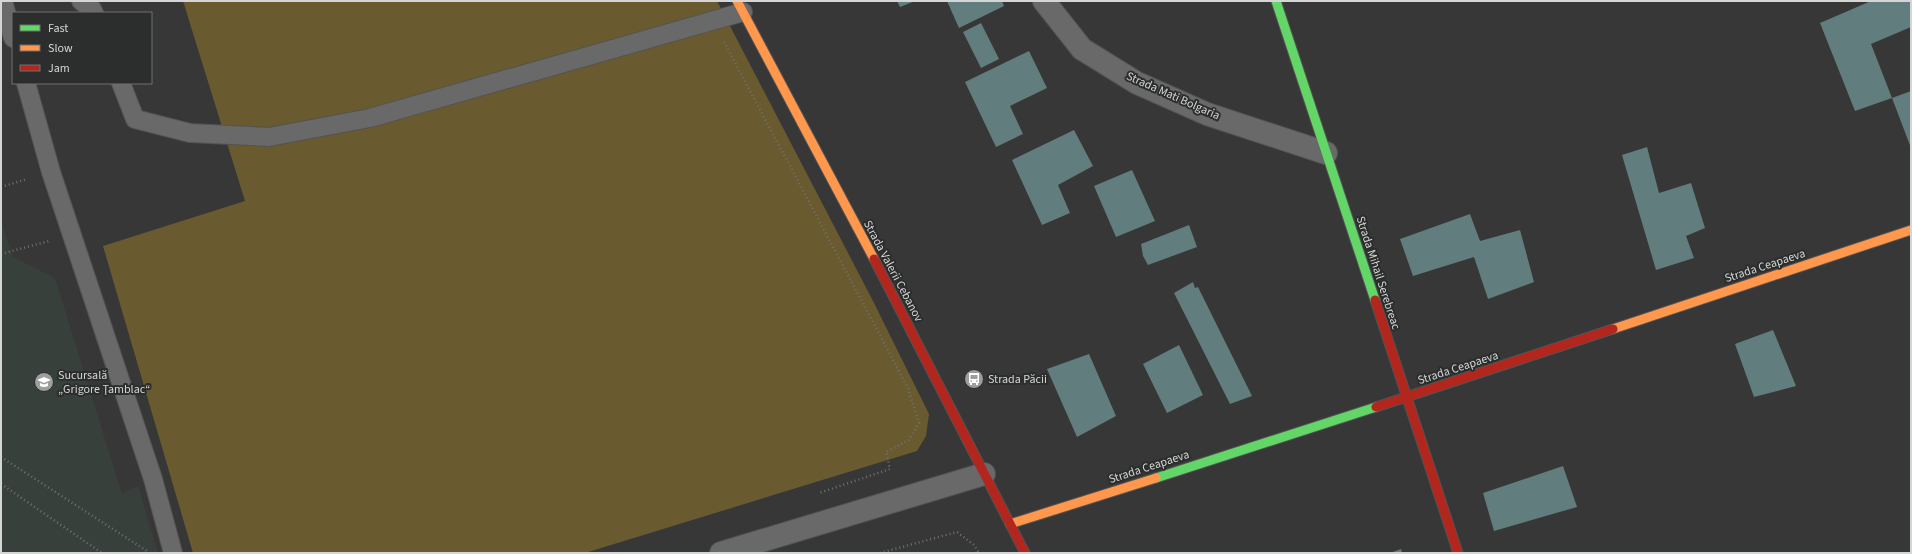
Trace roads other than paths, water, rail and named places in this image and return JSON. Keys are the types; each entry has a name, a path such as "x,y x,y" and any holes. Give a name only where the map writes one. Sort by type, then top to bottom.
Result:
{"street":[{"name":"Strada Mati Bolgaria","path":"1044,1 1082,49 1137,83 1207,114 1326,153"},
{"name":"Strada Mihail Serebreac","path":"1276,1 1458,553"},
{"name":"Strada Valerii Cebanov","path":"740,7 924,354 1025,553"},
{"name":"Strada Ceapaeva","path":"1010,524 1406,398 1911,230"},
{"path":"721,553 984,474"}],"lane":[{"path":"80,1 92,9 94,12"},
{"path":"5,2 12,34"},
{"path":"121,84 135,119 190,133 269,137 370,118 713,21 740,7"},
{"path":"26,84 51,172 153,479 173,553"}],"place":[{"name":"Strada Păcii","path":"974,379"},
{"name":"Sucursală „Grigore Ţamblac“","path":"44,382"}]}
